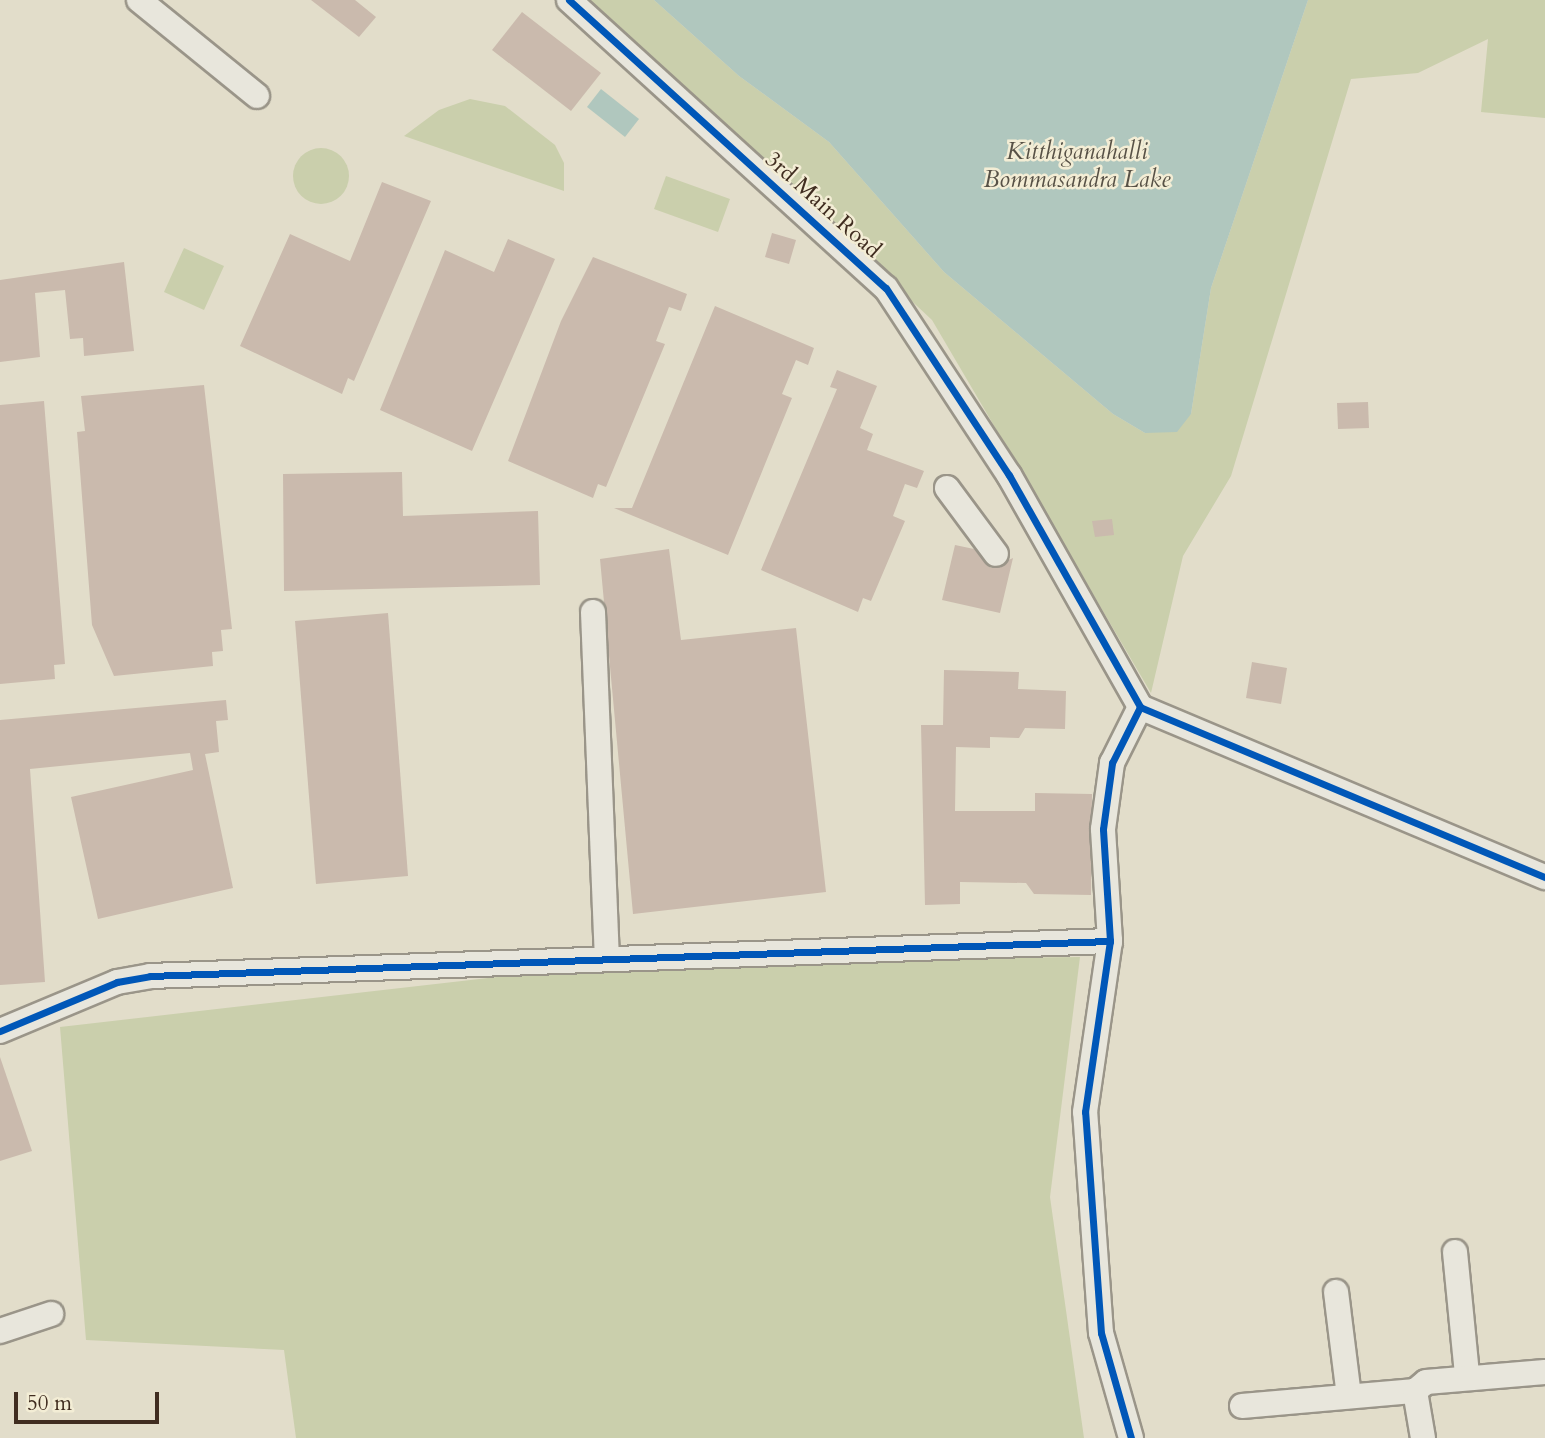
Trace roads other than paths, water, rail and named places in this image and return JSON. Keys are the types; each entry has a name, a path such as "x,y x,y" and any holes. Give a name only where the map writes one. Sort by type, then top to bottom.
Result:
{"street":[{"path":"139,0 257,96"},
{"name":"3rd Main Road","path":"569,0 886,288 1009,475 1140,707"},
{"path":"947,488 996,554"},
{"path":"593,612 607,956"},
{"path":"1132,1438 1101,1333 1084,1112 1110,941 1103,829 1112,763 1140,707 1545,877"},
{"path":"0,1031 117,982 150,976 607,956 1110,941"},
{"path":"1455,1252 1467,1375"},
{"path":"1336,1292 1349,1396"},
{"path":"0,1331 51,1314"},
{"path":"1242,1406 1415,1391 1426,1382 1467,1375 1545,1372"},
{"path":"1415,1391 1423,1438"}],"water":[{"name":"Kitthiganahalli Bommasandra Lake","path":"654,0 1308,0 1211,288 1191,414 1177,432 1145,433 1113,414 944,272 829,142 739,76"},
{"path":"601,89 639,119 625,137 587,107"}]}
